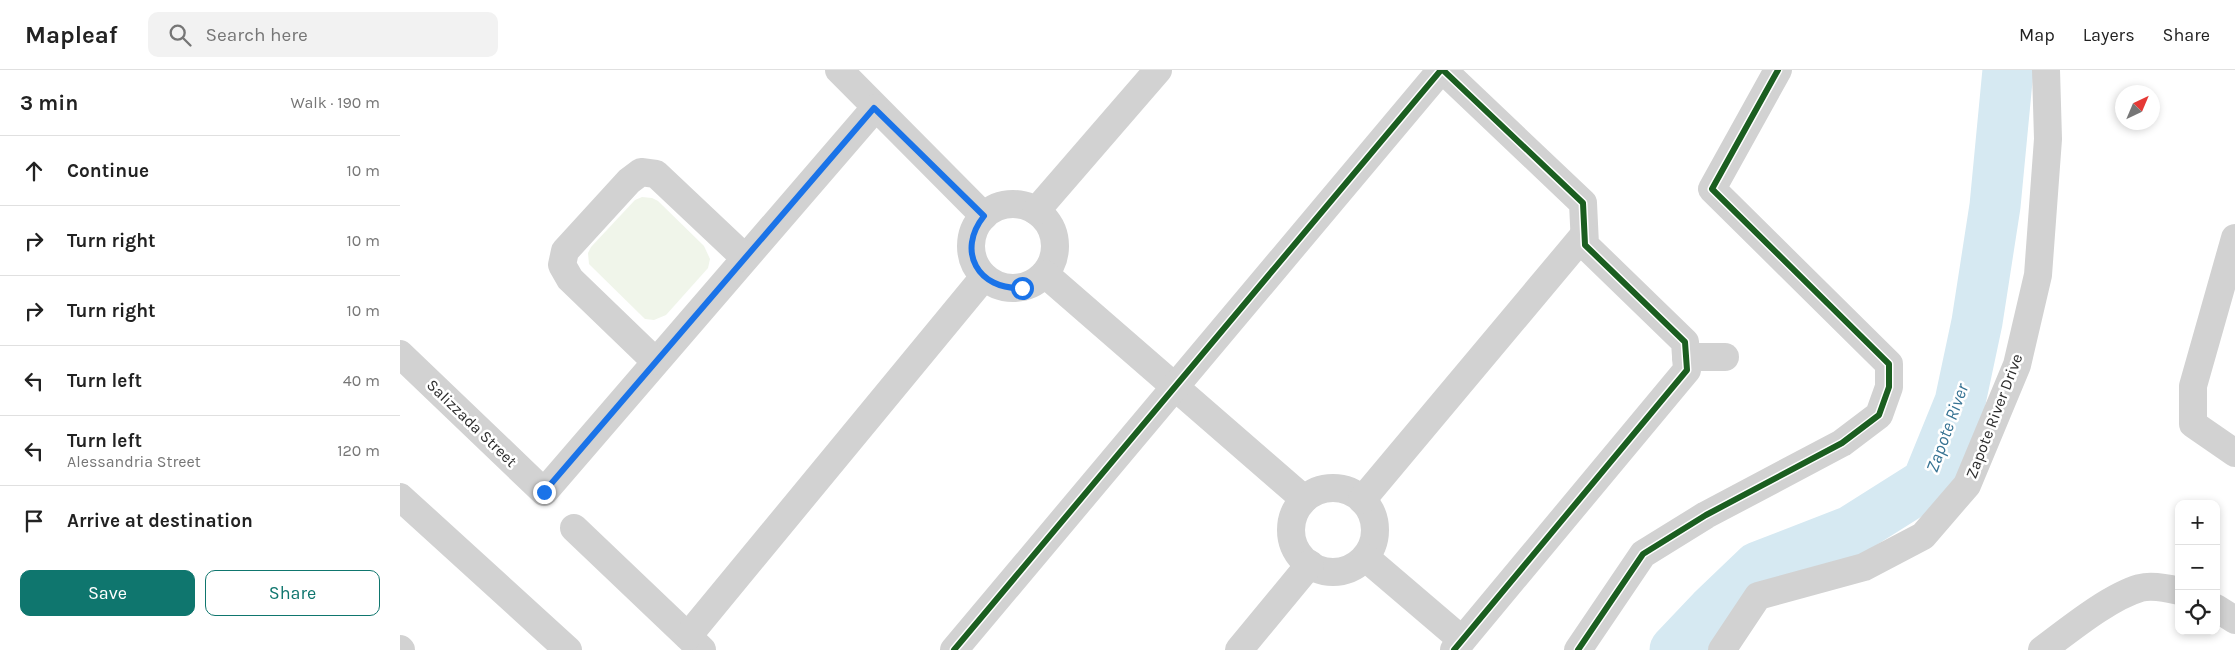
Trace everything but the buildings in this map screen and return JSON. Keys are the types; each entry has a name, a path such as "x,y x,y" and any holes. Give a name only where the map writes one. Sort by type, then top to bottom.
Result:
{"street":[{"path":"839,70 874,108 984,216"},
{"path":"1036,211 1158,70"},
{"path":"954,650 1442,70 1583,203 1584,245 1685,342 1687,370 1458,645 1366,558"},
{"name":"Zapote River Drive","path":"1722,650 1758,596 1864,567 1923,536 1967,485 2017,366 2038,275 2048,139 2046,70"},
{"path":"1578,650 1643,554 1706,515 1842,443 1879,415 1889,387 1889,364 1712,189 1766,75"},
{"path":"745,258 656,174 641,172 630,180 565,252 562,264 570,279 655,361 745,258 874,108"},
{"path":"1009,204 1023,205 1036,211 1047,221 1053,234 1055,248 1052,262 1045,274 1035,283 1022,288 1008,288 996,285 984,277 976,266 972,254 971,240 975,227 984,216 995,208 1009,204"},
{"path":"1362,500 1584,235"},
{"path":"2235,238 2193,386 2193,424 2235,453"},
{"path":"1045,274 1304,499"},
{"path":"574,528 695,643 984,277"},
{"name":"Salizzada Street","path":"400,354 544,492 655,361"},
{"path":"1686,358 1725,357"},
{"path":"1329,488 1344,489 1357,495 1367,504 1374,517 1376,532 1373,546 1366,558 1355,566 1342,571 1329,572 1310,564 1296,550 1292,537 1291,523 1295,511 1304,499 1315,491 1329,488"},
{"path":"400,497 568,650"},
{"path":"1239,650 1310,564"},
{"path":"2042,650 2080,622 2118,599 2141,588 2165,588 2175,590"},
{"path":"2220,611 2235,620"}],"shaded area":[{"path":"642,197 658,201 704,246 710,259 708,268 666,315 654,320 645,319 589,264 588,253 591,247 635,200"}],"waterway":[{"name":"Zapote River","path":"1675,650 1758,567 1851,531 1927,483 1960,402 1977,322 1995,206 2008,70"}],"cycle path":[{"path":"954,650 1441,70"},
{"path":"1443,70 1583,203 1585,245 1685,342 1687,370 1454,650"},
{"path":"1578,650 1643,554 1706,515 1842,443 1879,415 1889,387 1889,364 1712,189 1778,70"}],"route":[{"path":"544,492 874,108 984,216 975,227 971,240 972,254 976,266 984,277 996,285 1008,288 1022,288"}]}
